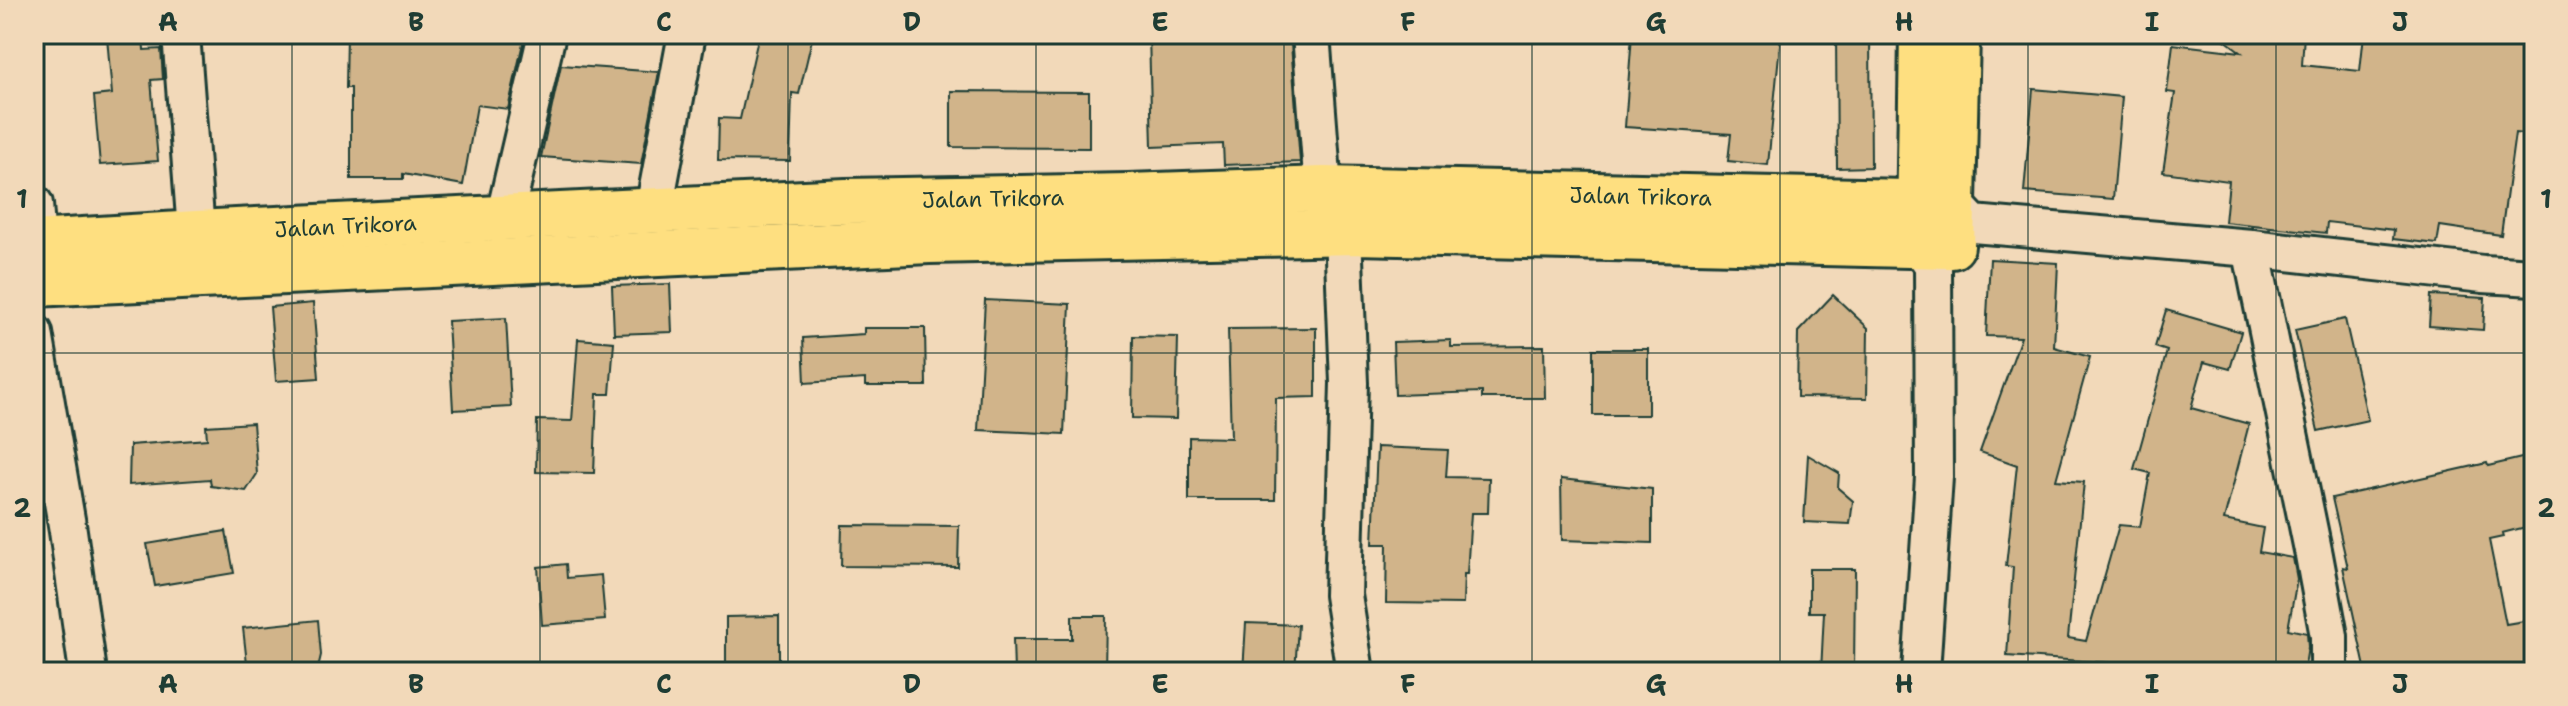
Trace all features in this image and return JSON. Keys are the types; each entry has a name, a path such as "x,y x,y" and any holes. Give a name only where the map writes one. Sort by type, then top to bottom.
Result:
{"main road":[{"path":"1922,34 1941,231"},
{"path":"1941,231 1957,34"},
{"name":"Jalan Trikora","path":"35,244 654,209 1323,189 1941,231"},
{"name":"Jalan Trikora","path":"35,244 199,275 929,241 1343,233 1941,231"}],"street":[{"path":"181,34 199,275"},
{"path":"504,219 547,34"},
{"path":"654,209 687,34"},
{"path":"1311,34 1323,189"},
{"path":"1921,672 1934,477 1941,231 2251,248 2534,277"},
{"path":"1343,233 1349,383 1343,595 1355,672"},
{"path":"2251,248 2323,602 2329,636 2329,672"},
{"path":"34,333 68,531 88,672"}],"building":[{"path":"143,34 144,50 161,49 163,79 151,80 158,161 100,165 94,96 112,94 107,37"},
{"path":"347,34 525,34 508,109 477,105 463,185 403,174 403,179 351,179 351,88 346,88"},
{"path":"759,34 790,34 812,39 799,94 792,93 790,161 718,160 719,118 740,119"},
{"path":"1149,34 1277,34 1278,45 1291,44 1300,162 1224,165 1223,144 1152,147"},
{"path":"1632,34 1781,34 1768,165 1728,161 1731,134 1625,127"},
{"path":"1836,34 1870,34 1871,167 1837,168"},
{"path":"2217,34 2304,34 2302,65 2360,71 2364,34 2534,34 2534,135 2515,133 2501,235 2440,226 2437,244 2393,239 2394,230 2327,222 2326,233 2225,222 2229,181 2163,172 2175,93 2167,92 2173,44 2241,52"},
{"path":"561,65 659,72 641,164 541,157"},
{"path":"2033,89 2122,97 2113,199 2024,192"},
{"path":"951,91 1089,92 1089,148 951,147"},
{"path":"1990,259 2058,263 2054,347 2090,357 2056,480 2084,482 2068,638 2086,641 2119,525 2140,527 2150,473 2134,469 2167,351 2155,347 2166,310 2241,332 2230,369 2204,362 2191,408 2249,424 2224,520 2263,528 2259,552 2293,558 2297,579 2288,629 2307,633 2304,672 2125,672 2110,670 2111,663 2007,656 2013,567 2006,566 2017,465 1980,452 2021,337 1986,336"},
{"path":"670,284 672,332 614,334 612,286"},
{"path":"1833,295 1868,328 1867,398 1797,397 1798,332"},
{"path":"2431,295 2485,298 2483,330 2429,326"},
{"path":"985,300 1070,304 1064,434 978,430"},
{"path":"313,303 319,378 276,381 270,307"},
{"path":"506,318 511,407 453,410 448,321"},
{"path":"2345,319 2368,420 2318,431 2295,330"},
{"path":"864,328 925,328 926,386 865,386 865,379 805,383 803,338 864,334"},
{"path":"1316,328 1316,397 1276,398 1275,500 1189,500 1189,437 1231,438 1228,329"},
{"path":"1133,336 1178,337 1176,419 1132,418"},
{"path":"578,339 614,342 610,394 597,394 594,473 536,472 537,420 572,421"},
{"path":"1451,340 1451,347 1544,346 1545,398 1482,398 1482,392 1395,395 1393,342"},
{"path":"1593,349 1648,349 1648,415 1593,415"},
{"path":"253,423 257,474 246,491 211,486 210,479 129,485 130,445 207,439 206,426"},
{"path":"1377,447 1448,450 1446,477 1489,478 1488,513 1471,513 1463,604 1386,603 1387,544 1373,544"},
{"path":"1808,455 1839,473 1838,488 1853,501 1850,524 1804,522"},
{"path":"2534,455 2534,525 2502,533 2503,537 2489,540 2506,624 2530,620 2534,672 2366,672 2343,567 2348,568 2332,498"},
{"path":"1561,479 1652,489 1652,543 1562,540"},
{"path":"842,525 959,526 958,567 841,566"},
{"path":"226,531 234,573 155,586 147,544"},
{"path":"566,564 567,578 601,575 605,620 542,625 538,567"},
{"path":"1809,569 1855,569 1854,672 1821,672 1824,612 1809,612"},
{"path":"779,616 779,672 726,672 726,617"},
{"path":"1072,616 1106,616 1105,672 1014,672 1013,639 1072,639"},
{"path":"318,620 321,655 317,672 248,672 243,628"},
{"path":"1246,623 1298,625 1295,672 1243,672"}]}
